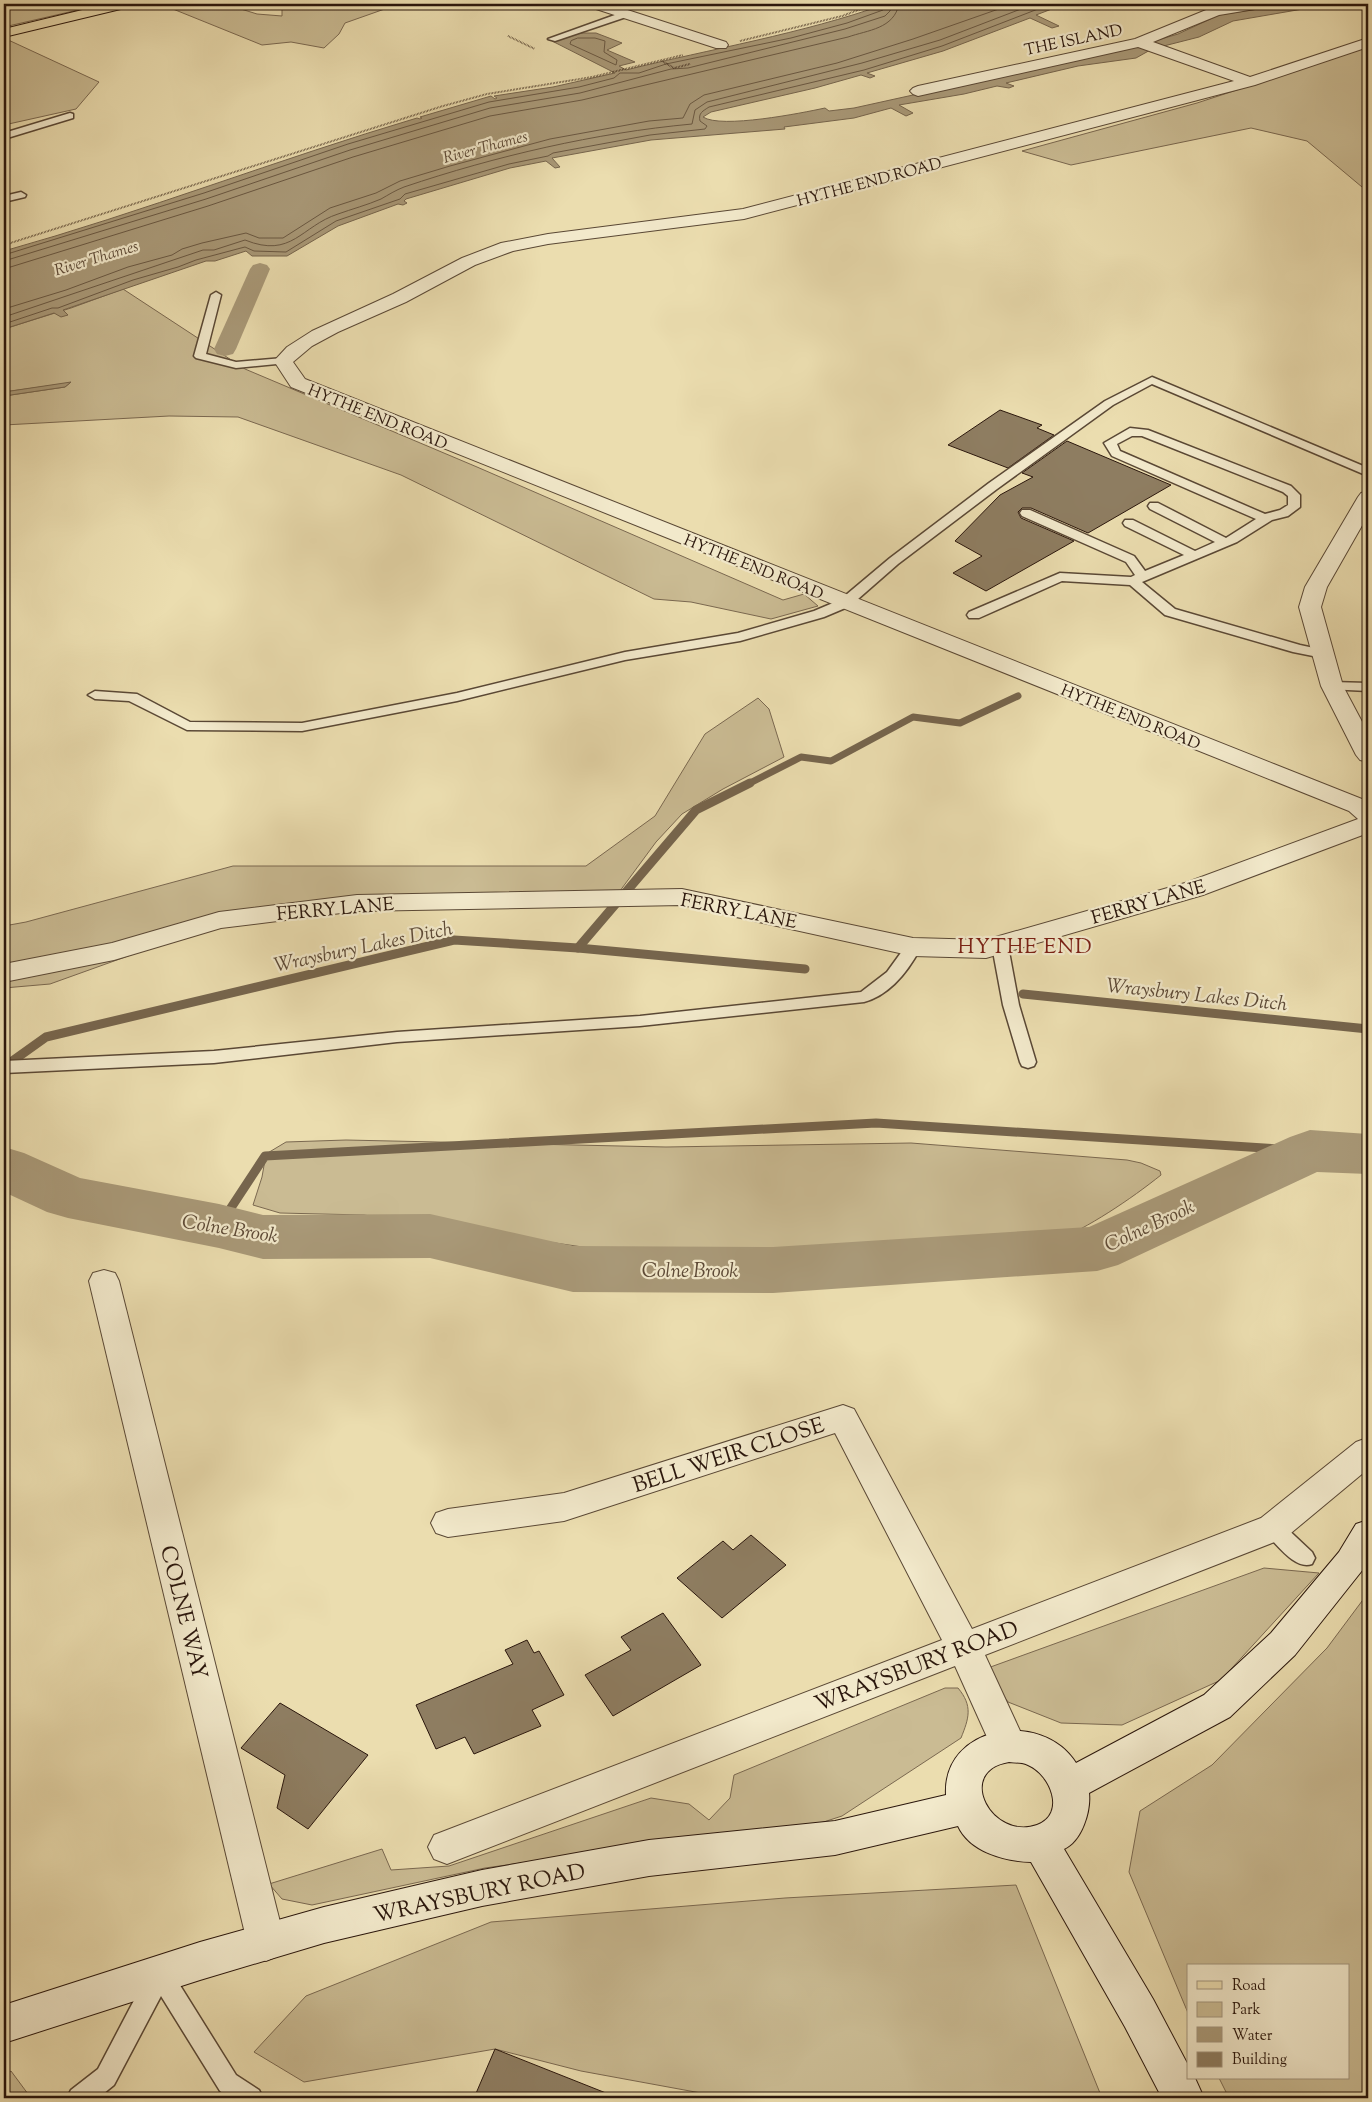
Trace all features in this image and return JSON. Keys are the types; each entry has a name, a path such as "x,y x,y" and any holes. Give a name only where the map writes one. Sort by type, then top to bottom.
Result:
{"main road":[{"path":"4,32 124,4"}],"street":[{"path":"595,4 721,45"},
{"name":"THE ISLAND","path":"918,91 1139,42 1216,11 1260,4"},
{"path":"1139,42 1250,82"},
{"name":"HYTHE END ROAD","path":"1368,42 1250,82 744,214 697,222 634,227 533,241 496,250 472,260 409,294 321,334 294,350 283,361 298,384 844,603 1358,806 1368,815"},
{"path":"1368,496 1316,587 1310,608 1332,686 1368,755"},
{"name":"FERRY LANE","path":"4,972 114,951 219,920 357,903 682,897 913,947 986,949 1194,889 1368,824"},
{"name":"COLNE WAY","path":"104,1282 266,1942"},
{"name":"BELL WEIR CLOSE","path":"448,1523 564,1507 843,1418 963,1646"},
{"name":"WRAYSBURY ROAD","path":"446,1847 1272,1528 1367,1452"},
{"path":"1069,1785 1217,1706 1283,1644 1351,1562 1368,1534"},
{"path":"963,1646 1009,1746"},
{"path":"1009,1746 1029,1748 1046,1756 1061,1769 1069,1785 1072,1802 1067,1822 1056,1835 1040,1843 1020,1846 1001,1842 989,1836 975,1823 965,1807 962,1789 966,1772 976,1759 991,1750 1009,1746"},
{"name":"WRAYSBURY ROAD","path":"4,2024 160,1974 324,1925 482,1888 649,1858 835,1838 965,1807"},
{"path":"1040,1843 1139,2013 1184,2098"}],"lane":[{"path":"552,39 626,14"},
{"path":"4,136 70,116"},
{"path":"4,199 21,195"},
{"path":"216,295 200,356 236,365 283,361"},
{"path":"95,695 132,697 187,726 302,727 457,697 625,656 740,637 819,614 844,603 894,561 1000,481 1109,403 1152,380 1368,472"},
{"path":"974,615 1060,577 1138,579 1226,542 1266,519 1284,513 1294,506 1294,496 1287,489 1144,432 1130,432 1110,444 1116,452 1266,519"},
{"path":"1154,506 1226,542"},
{"path":"1026,513 1130,559 1138,579 1170,612 1298,649 1323,654"},
{"path":"1129,523 1194,555"},
{"path":"1332,686 1368,687"},
{"path":"1000,946 1011,1005 1028,1062"},
{"path":"4,1067 214,1057 397,1037 640,1021 864,997 884,984 908,959 913,947"},
{"path":"1272,1528 1305,1558"},
{"path":"79,2098 106,2077 160,1974"},
{"path":"160,1974 228,2083 251,2098"}],"path":[{"path":"4,9 29,4"},
{"path":"4,245 443,106 487,94 612,73 842,16 875,4"},
{"path":"508,36 536,50"},
{"path":"662,61 674,68 690,64"}],"green space":[{"path":"4,4 104,4 4,27"},
{"path":"225,4 257,14 282,16 282,4 407,4 419,8 396,5 345,23 339,34 324,48 291,42 262,45 163,5"},
{"path":"4,38 99,82 76,109 4,125"},
{"path":"1368,47 1368,192 1307,141 1251,128 1071,165 1022,151 1197,103"},
{"path":"123,289 245,369 783,600 804,594 818,606 771,619 691,602 654,599 401,475 238,417 169,416 4,425 4,396 65,387 70,383 4,392 4,329"},
{"path":"758,698 769,709 784,757 723,789 682,814 656,842 614,899 383,905 220,923 50,984 4,988 4,926 26,922 233,866 586,866 655,816 705,734"},
{"path":"346,1140 666,1147 911,1143 1127,1160 1141,1163 1160,1171 1161,1175 1109,1212 1053,1242 1037,1247 985,1256 685,1262 364,1215 280,1213 253,1205 262,1177 266,1154 286,1142"},
{"path":"1264,1568 1319,1573 1221,1680 1122,1725 1061,1723 1008,1702 985,1669"},
{"path":"1368,1593 1368,2098 1229,2098 1220,2080 1350,2080 1350,1964 1187,1964 1187,2011 1129,1872 1140,1811 1212,1765 1327,1648"},
{"path":"945,1688 958,1688 968,1706 968,1718 961,1738 842,1816 802,1829 727,1834 485,1868 312,1905 282,1899 269,1884 382,1849 391,1870 449,1866 651,1798 689,1804 709,1820 730,1798 734,1775"},
{"path":"1016,1885 1102,2098 728,2098 581,2071 495,2049 304,2082 254,2052 306,1996 491,1922 785,1898"},
{"path":"11,2071 31,2098 4,2098 4,2076"}],"water":[{"name":"River Thames","path":"886,4 1065,4 1036,15 1059,26 1052,28 1030,18 943,51 867,73 875,76 870,78 861,75 815,88 711,112 703,117 712,120 743,121 825,108 829,111 854,108 1124,50 1178,34 1219,15 1290,4 1332,4 1233,21 1199,37 1152,49 1136,58 1078,66 1006,83 1014,86 1009,88 997,86 964,94 899,105 913,113 906,116 891,108 854,118 784,127 785,129 651,140 552,158 560,167 555,168 546,161 510,168 406,199 404,201 407,203 403,205 398,204 338,226 287,256 252,256 246,251 215,261 206,261 63,310 68,315 61,317 54,313 4,329 4,251 108,220 365,134 417,118 420,119 422,118 420,117 491,96 495,99 497,98 494,96 553,87 615,73 552,41 577,33 596,33 622,43 607,50 635,62 619,66 626,70 789,33"},
{"path":"71,382 65,387 4,396 4,392"}],"building":[{"path":"1000,410 1042,425 1037,428 1054,435 1008,468 948,445"},
{"path":"1067,441 1171,485 1088,533 1031,508 1022,508 1018,512 1021,518 1074,541 986,591 953,573 982,556 955,541 1000,495 1033,477 1022,473"},
{"path":"751,1535 786,1565 722,1618 677,1578 723,1541 733,1550"},
{"path":"663,1613 701,1665 613,1716 585,1675 631,1650 621,1637"},
{"path":"527,1640 534,1653 539,1651 564,1695 532,1710 541,1726 474,1754 465,1737 436,1749 416,1705 513,1664 505,1650"},
{"path":"280,1703 368,1755 308,1829 277,1808 285,1775 241,1748"},
{"path":"495,2049 616,2097 616,2098 474,2098"}],"waterway":[{"path":"225,349 260,269"},
{"path":"748,784 801,757 831,761 913,717 960,723 1018,696"},
{"path":"578,948 696,810 748,784"},
{"name":"Wraysbury Lakes Ditch","path":"4,1067 46,1037 454,940 578,948"},
{"name":"Wraysbury Lakes Ditch","path":"578,948 805,969"},
{"name":"Wraysbury Lakes Ditch","path":"1023,994 1368,1029"},
{"path":"219,1226 265,1156 876,1123 1310,1151"},
{"name":"Colne Brook","path":"4,1168 68,1197 219,1226 263,1237 430,1236 573,1269 773,1270 1097,1249 1310,1151 1368,1154"}],"district":[{"name":"HYTHE END","path":"1025,946"}]}
